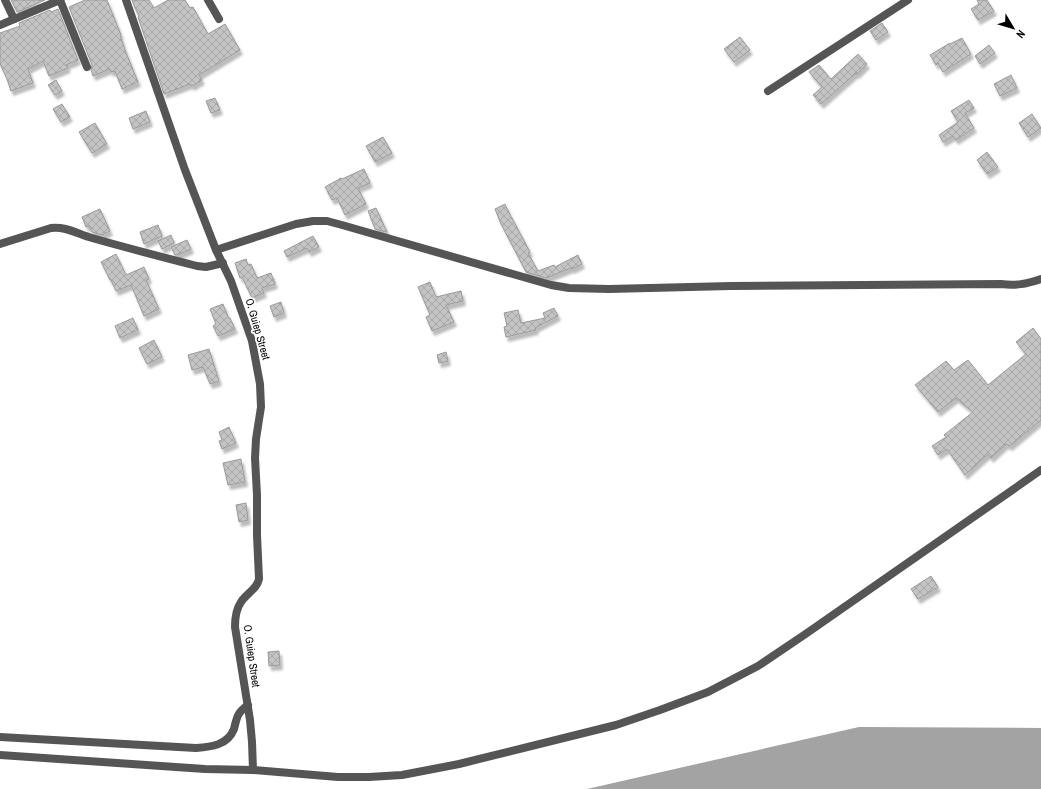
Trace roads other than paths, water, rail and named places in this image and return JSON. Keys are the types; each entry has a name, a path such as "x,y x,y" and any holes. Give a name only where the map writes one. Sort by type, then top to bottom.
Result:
{"street":[{"path":"5,0 14,19"},
{"path":"0,25 60,0 87,66"},
{"name":"O. Guiep Street","path":"126,0 185,170 216,250 231,281 252,341 260,384 261,408 256,439 255,458 259,579 256,586 240,603 236,619 236,634 248,705 253,770"},
{"path":"208,0 219,19"},
{"path":"768,91 908,0"},
{"path":"216,250 296,224 313,221 327,221 342,224 551,285 568,288 609,289 731,286 1013,285 1029,284 1041,279"},
{"path":"0,244 56,227 71,230 90,238 197,266 202,267 223,263"},
{"path":"0,755 205,769 253,770 338,777 369,777 402,775 458,764 616,725 701,695 758,666 1041,470"},
{"path":"0,737 196,748 210,747 217,745 232,734 237,716 241,710 248,705"}]}
